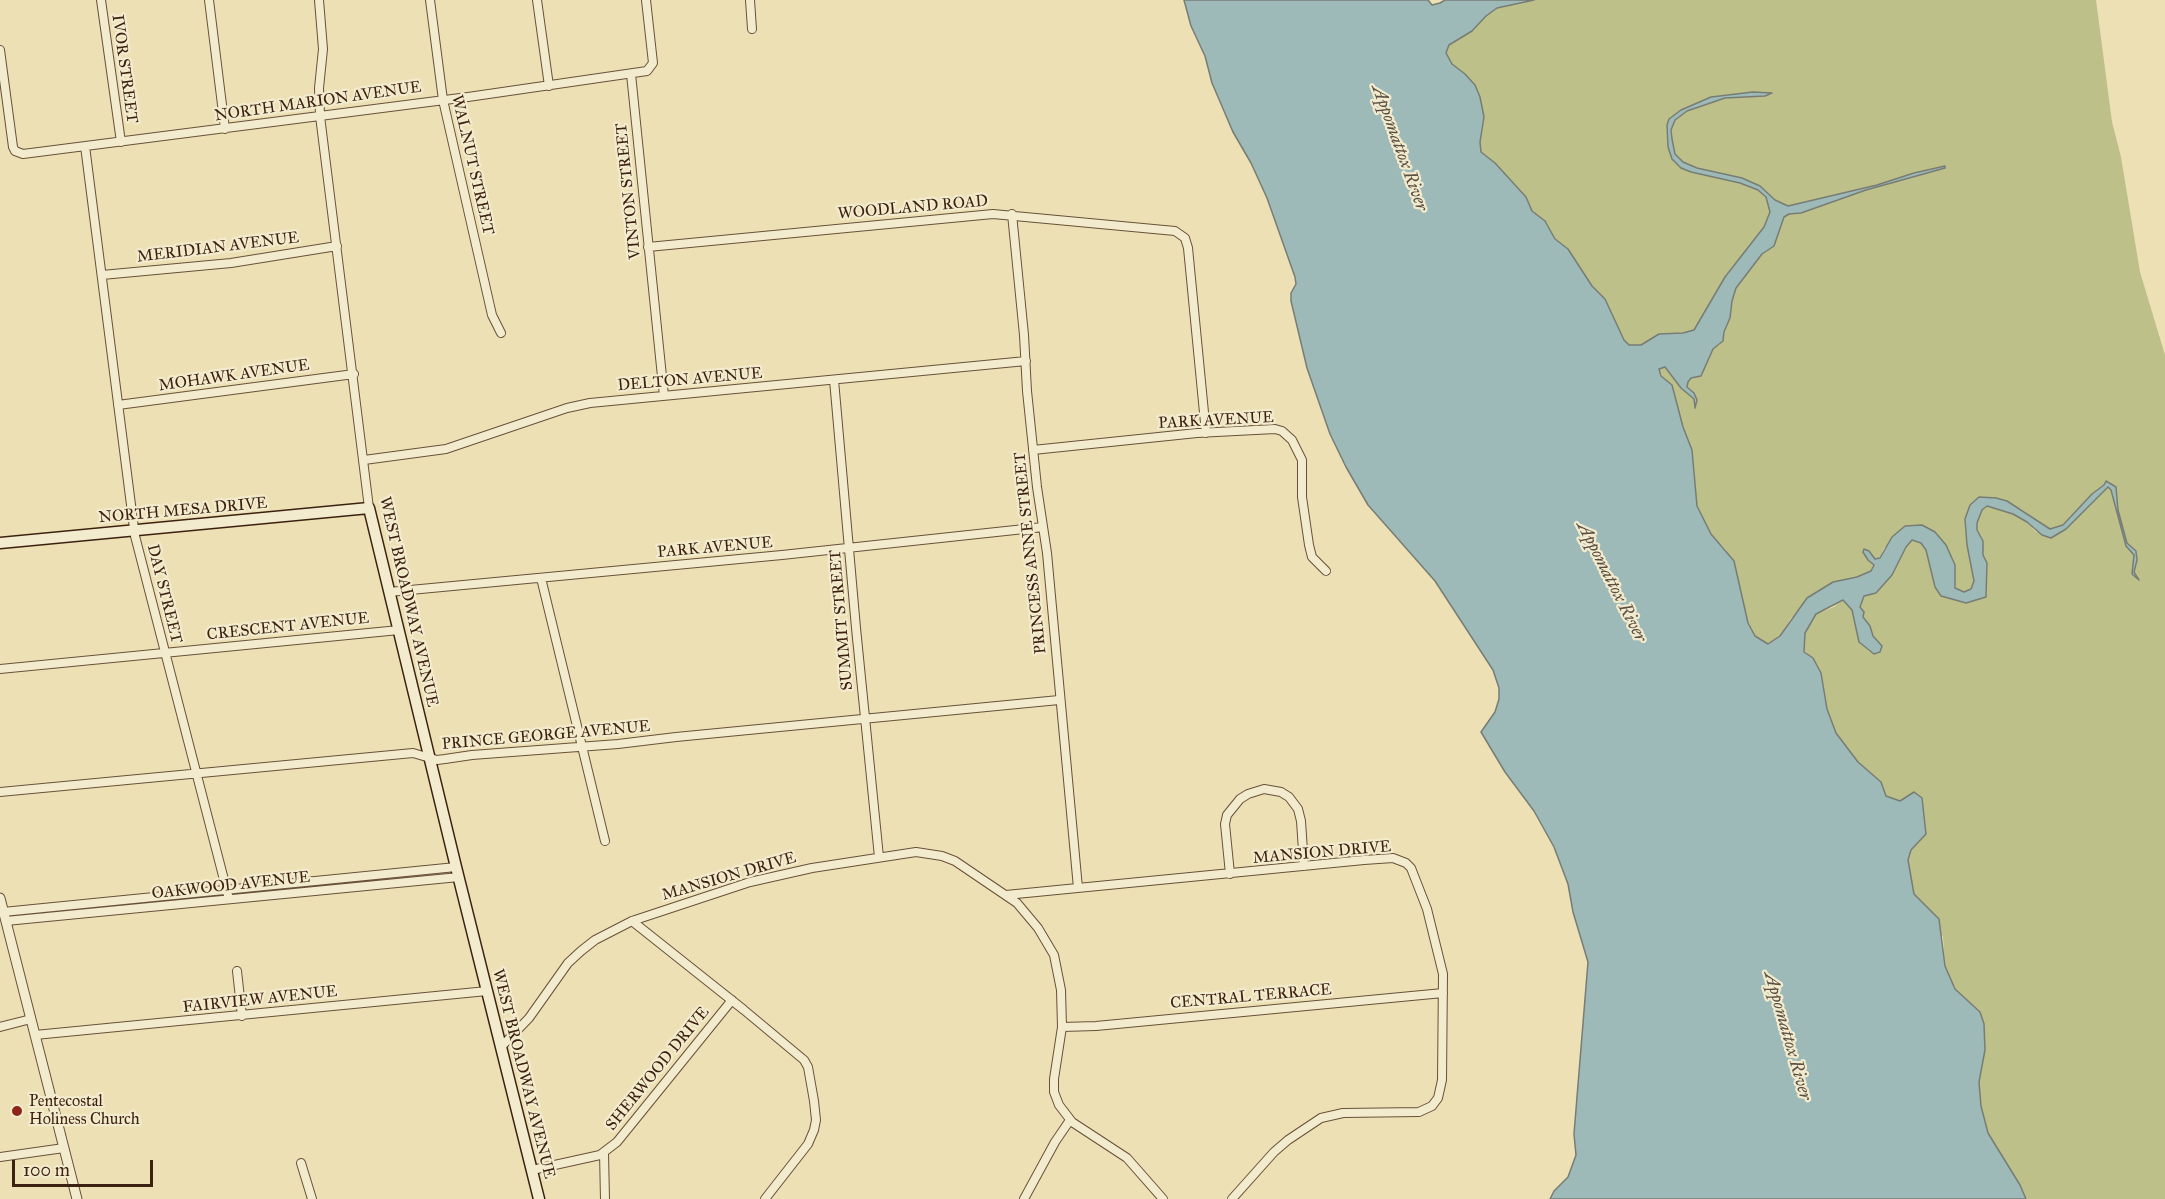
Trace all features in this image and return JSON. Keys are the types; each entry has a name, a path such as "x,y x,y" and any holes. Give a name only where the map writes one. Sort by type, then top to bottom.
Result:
{"main road":[{"name":"NORTH MESA DRIVE","path":"0,543 369,508"},
{"name":"WEST BROADWAY AVENUE","path":"369,508 539,1199"}],"street":[{"name":"IVOR STREET","path":"101,0 121,141"},
{"path":"209,0 225,129"},
{"name":"WEST BROADWAY AVENUE","path":"319,0 323,50 320,116 369,508"},
{"name":"WALNUT STREET","path":"430,0 443,100 492,315 501,333"},
{"path":"537,0 549,86"},
{"path":"631,74 647,71 653,63 646,0"},
{"path":"750,0 752,29"},
{"name":"NORTH MARION AVENUE","path":"0,50 13,147 15,151 22,154 631,74"},
{"name":"VINTON STREET","path":"631,74 664,396"},
{"name":"DAY STREET","path":"86,146 134,531 229,899"},
{"name":"WOODLAND ROAD","path":"648,247 993,214 1175,231 1181,233 1188,248 1206,433"},
{"name":"PRINCESS ANNE STREET","path":"1012,214 1033,450 1043,527 1078,888"},
{"name":"MERIDIAN AVENUE","path":"102,275 231,263 337,246"},
{"name":"DELTON AVENUE","path":"364,460 446,449 567,408 664,396 1026,361"},
{"name":"MOHAWK AVENUE","path":"118,405 354,374"},
{"name":"SUMMIT STREET","path":"834,380 879,857"},
{"name":"PARK AVENUE","path":"1033,450 1206,433 1275,429 1282,431 1292,440 1302,460 1302,497 1309,545 1312,556 1326,571"},
{"name":"PARK AVENUE","path":"389,592 1043,527"},
{"path":"541,578 605,841"},
{"name":"CRESCENT AVENUE","path":"0,669 399,630"},
{"name":"PRINCE GEORGE AVENUE","path":"0,792 413,753 437,760 1059,700"},
{"path":"1230,874 1225,824 1227,815 1240,799 1264,789 1281,792 1289,797 1298,809 1304,866"},
{"name":"MANSION DRIVE","path":"501,1047 529,1018 568,963 595,940 632,921 769,877 916,852 942,856 955,861 1006,896 1026,912 1038,928 1054,955 1061,990 1062,1027 1055,1062 1054,1092 1059,1105 1070,1120 1127,1158 1163,1199"},
{"name":"MANSION DRIVE","path":"1006,896 1393,858 1406,862 1411,867 1427,909 1442,966 1441,1092 1432,1106 1419,1112 1343,1113 1321,1118 1274,1152 1232,1199"},
{"name":"OAKWOOD AVENUE","path":"4,916 226,888 457,872"},
{"name":"OAKWOOD AVENUE","path":"4,916 229,899 457,872"},
{"path":"0,898 77,1199"},
{"name":"SHERWOOD DRIVE","path":"632,921 804,1060 810,1072 816,1120 814,1130 808,1144 765,1199"},
{"path":"237,971 242,1016"},
{"name":"FAIRVIEW AVENUE","path":"35,1035 487,991"},
{"name":"CENTRAL TERRACE","path":"1062,1027 1096,1026 1443,993"},
{"name":"SHERWOOD DRIVE","path":"532,1170 604,1153 617,1142 732,1000"},
{"path":"0,1027 31,1019"},
{"path":"1024,1199 1055,1142 1070,1120"},
{"path":"0,1157 64,1148"},
{"name":"SHERWOOD DRIVE","path":"604,1153 605,1199"},
{"path":"301,1163 312,1199"}],"green space":[{"path":"1534,0 2096,0 2112,122 2121,157 2140,272 2165,355 2165,1199 2026,1199 1988,1133 1981,1106 1979,1082 1985,1050 1979,1012 1955,989 1945,966 1943,937 1914,894 1908,860 1911,850 1926,834 1924,827 1900,801 1885,796 1881,782 1858,762 1836,733 1827,709 1821,673 1804,650 1805,633 1812,618 1843,600 1852,610 1859,642 1869,651 1878,654 1882,646 1873,636 1859,607 1864,596 1892,575 1912,540 1921,543 1926,550 1935,587 1941,596 1987,595 1987,563 1983,555 1983,541 1977,530 1977,523 1982,510 1987,506 2013,514 2027,522 2035,531 2051,538 2108,487 2111,490 2126,546 2134,555 2132,574 2139,577 2134,572 2137,560 2136,551 2127,543 2118,510 2115,485 2104,485 2092,494 2063,525 2050,529 2021,509 1979,497 1967,545 1974,581 1971,589 1964,592 1955,588 1955,565 1946,545 1935,532 1922,525 1884,548 1880,558 1875,559 1871,571 1857,577 1833,582 1791,618 1780,636 1772,643 1768,644 1755,636 1748,623 1726,550 1711,534 1697,506 1692,450 1659,368 1665,367 1681,388 1694,399 1695,406 1694,393 1687,386 1688,382 1691,378 1701,376 1713,348 1720,345 1730,318 1736,288 1762,254 1774,246 1784,217 1789,213 1801,213 1866,190 1945,168 1914,173 1877,185 1788,206 1775,200 1760,186 1742,178 1697,168 1683,162 1675,154 1672,139 1671,130 1675,120 1687,111 1725,98 1765,96 1771,93 1753,92 1711,97 1681,110 1669,119 1668,147 1691,172 1740,183 1758,190 1766,196 1770,212 1764,227 1725,277 1694,330 1659,334 1641,345 1629,345 1624,340 1605,299 1592,286 1568,249 1555,239 1545,221 1532,211 1526,197 1495,163 1481,152 1480,142 1484,117 1480,97 1475,85 1452,64 1446,53 1449,45 1472,31 1497,8"}],"water":[{"name":"Appomattox River","path":"1184,0 1428,0 1432,5 1445,0 1534,0 1497,8 1472,31 1449,45 1446,53 1452,64 1475,85 1480,97 1484,117 1480,142 1481,152 1495,163 1526,197 1532,211 1545,221 1555,239 1568,249 1592,286 1605,299 1624,340 1629,345 1641,345 1659,334 1694,330 1725,277 1764,227 1770,212 1766,197 1758,190 1740,183 1691,172 1681,168 1672,159 1668,147 1667,125 1669,119 1681,110 1711,97 1753,92 1772,93 1765,96 1725,98 1687,111 1675,120 1671,130 1672,139 1675,154 1683,162 1697,168 1742,178 1760,186 1775,200 1788,206 1945,166 1945,168 1866,190 1784,217 1774,246 1762,254 1736,288 1723,341 1713,349 1701,376 1691,378 1688,382 1687,387 1694,393 1697,400 1695,408 1694,399 1681,388 1665,367 1659,369 1661,376 1672,385 1683,427 1692,450 1697,506 1711,534 1734,561 1748,623 1755,636 1768,644 1780,636 1807,598 1833,582 1857,577 1871,571 1874,565 1863,552 1864,549 1869,551 1875,559 1880,558 1892,537 1905,526 1922,525 1935,532 1946,545 1955,565 1955,588 1964,592 1971,589 1974,581 1965,519 1970,505 1979,497 2007,501 2050,529 2063,525 2106,481 2116,487 2118,510 2127,543 2136,551 2137,560 2134,572 2139,580 2132,574 2134,555 2126,546 2111,490 2108,487 2066,529 2051,538 2042,535 2013,514 1987,506 1982,510 1977,523 1977,530 1983,541 1983,555 1987,563 1986,597 1966,603 1941,596 1935,587 1926,550 1921,543 1912,540 1892,575 1876,593 1864,596 1860,607 1873,636 1882,646 1880,652 1874,654 1859,642 1852,610 1843,600 1816,614 1805,633 1804,652 1813,658 1821,673 1827,709 1836,733 1858,762 1881,782 1886,796 1900,801 1914,792 1922,798 1926,834 1911,850 1908,860 1914,894 1939,919 1945,966 1955,989 1980,1012 1984,1024 1985,1050 1979,1082 1981,1106 1988,1133 2026,1199 1550,1199 1554,1191 1568,1177 1576,1155 1574,1134 1588,962 1573,912 1568,884 1554,847 1534,811 1505,772 1481,732 1495,712 1499,699 1499,688 1493,670 1435,581 1368,505 1330,434 1307,368 1291,301 1291,293 1296,284 1295,277 1267,198 1251,163 1233,132 1212,83 1205,56 1191,26"}],"place":[{"name":"Pentecostal Holiness Church","path":"17,1111"}]}
